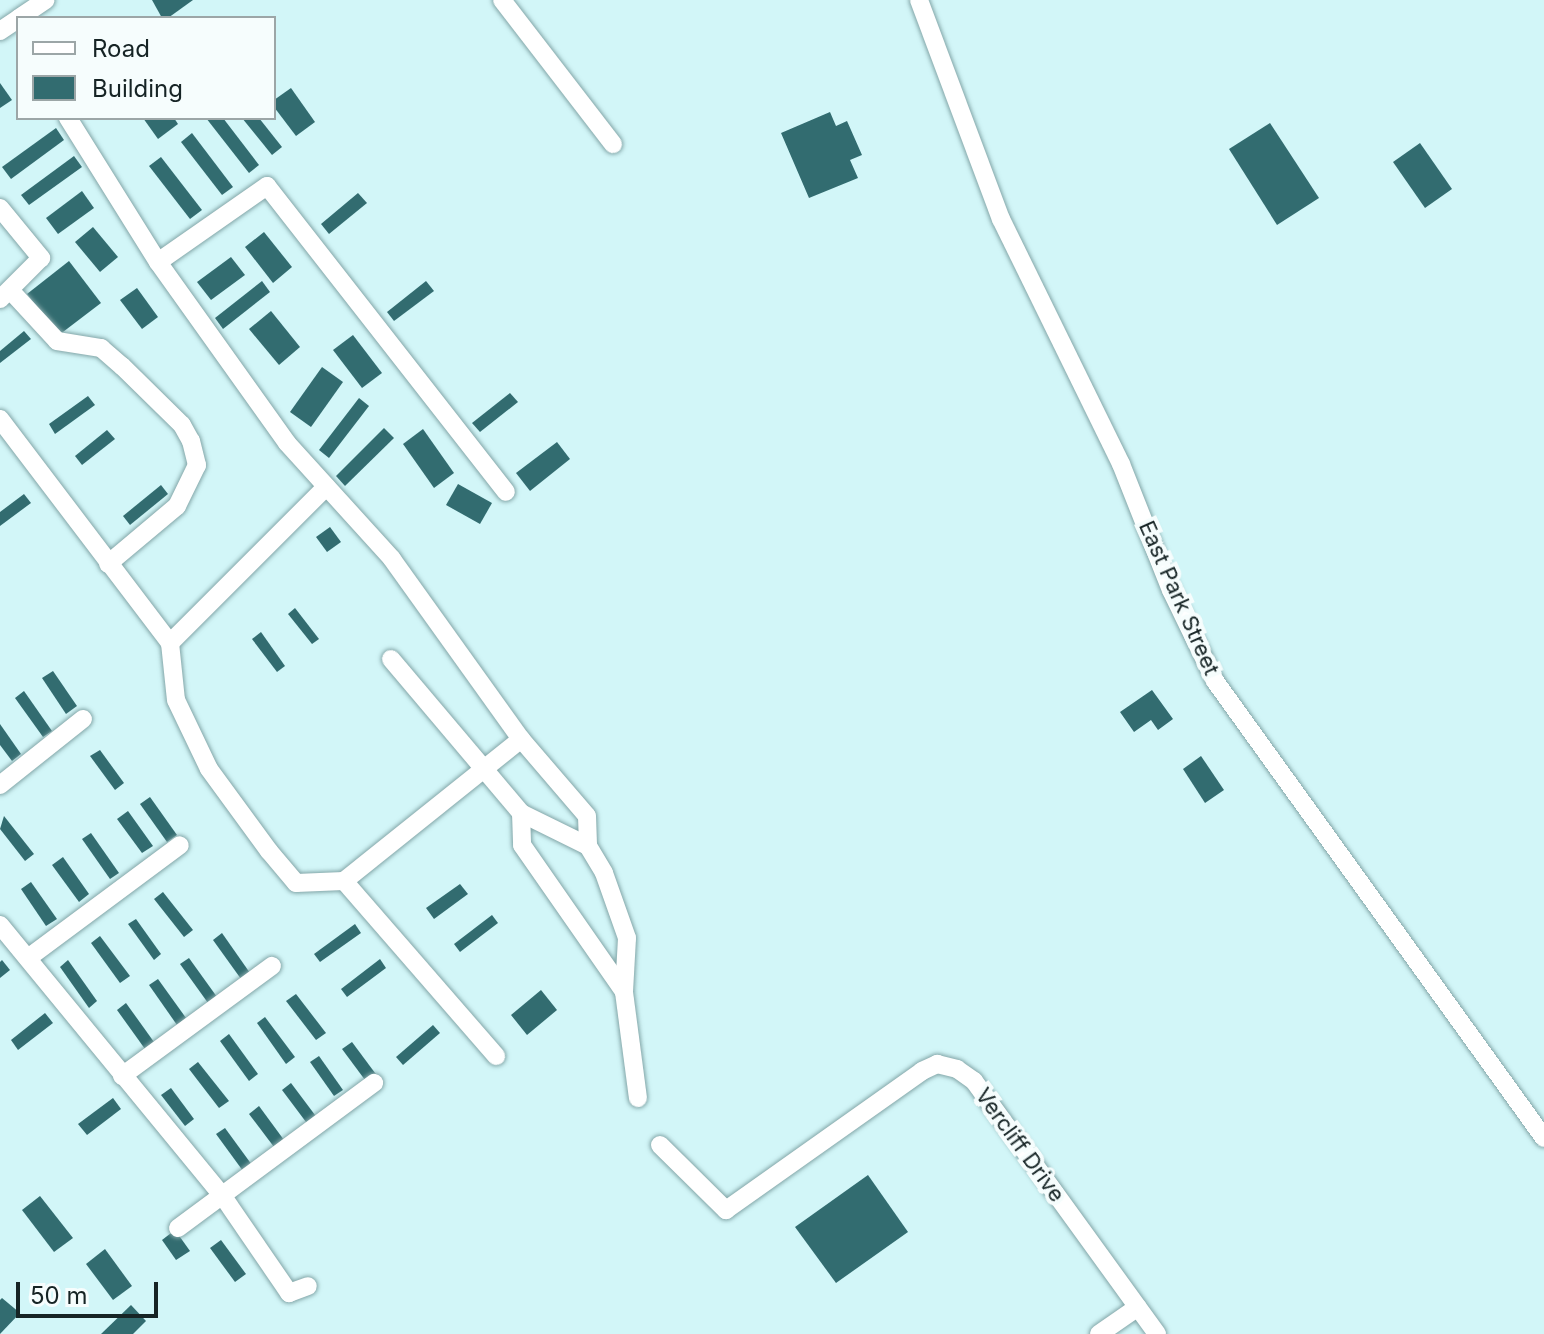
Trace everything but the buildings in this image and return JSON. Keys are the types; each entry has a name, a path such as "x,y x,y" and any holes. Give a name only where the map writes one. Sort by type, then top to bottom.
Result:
{"street":[{"path":"26,16 46,0"},
{"path":"502,0 613,144"},
{"name":"East Park Street","path":"919,0 1001,219 1109,437 1171,590 1215,681 1544,1138"},
{"path":"69,120 158,262 287,443 392,559 521,739 587,816 588,846 604,873 627,938 624,992 638,1098"},
{"path":"158,262 267,186 506,492"},
{"path":"0,208 41,258 5,294 57,341 101,348 182,425 191,441 197,465 177,506 108,564"},
{"path":"0,419 170,643 176,700 209,769 296,883 344,881 521,739"},
{"path":"170,643 326,487"},
{"path":"391,659 481,771 521,813 588,846"},
{"path":"0,785 83,719"},
{"path":"521,813 522,845 624,992"},
{"path":"28,958 180,845"},
{"path":"344,881 496,1056"},
{"path":"0,925 222,1195 289,1293 308,1286"},
{"path":"122,1076 272,966"},
{"name":"Vercliff Drive","path":"660,1145 726,1210 922,1071 937,1064 957,1069 974,1081 1157,1334"},
{"path":"178,1228 374,1083"},
{"path":"1099,1334 1138,1307"}]}
